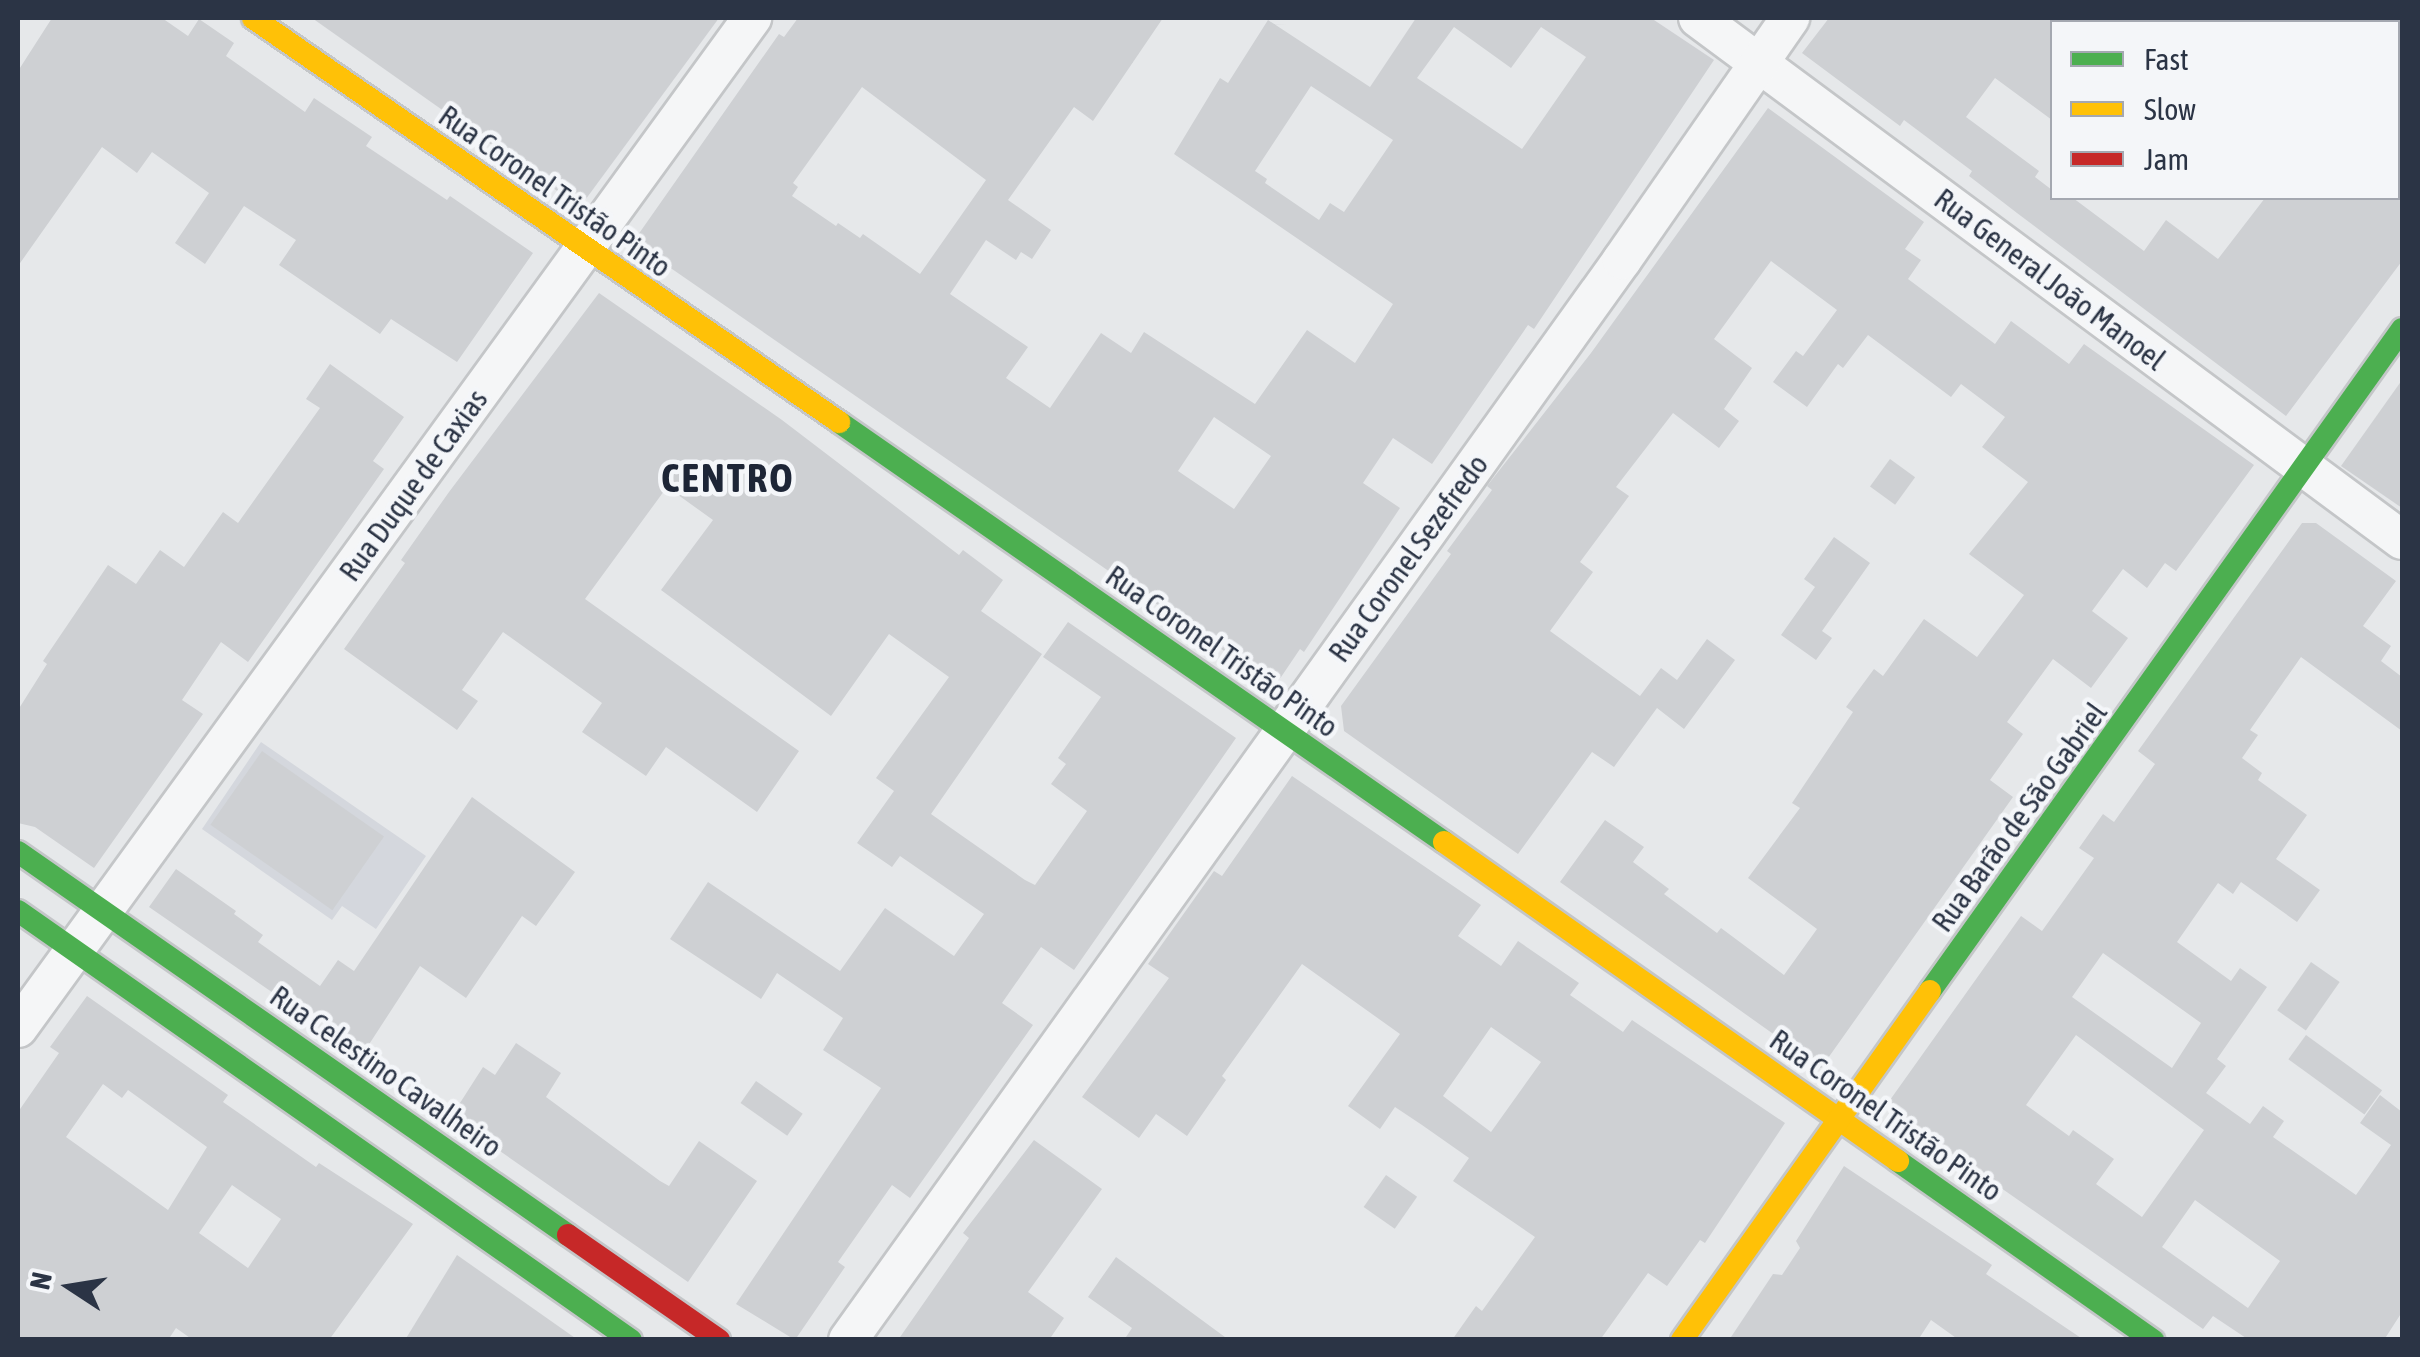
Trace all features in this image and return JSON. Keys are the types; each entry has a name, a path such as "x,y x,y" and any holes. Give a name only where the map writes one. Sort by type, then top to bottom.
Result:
{"main road":[{"name":"Rua Coronel Tristão Pinto","path":"253,18 1284,730 2153,1340"},
{"name":"Rua Barão de São Gabriel","path":"1682,1340 2402,328"},
{"name":"Rua Celestino Cavalheiro","path":"22,865 102,911 719,1340"},
{"path":"18,911 632,1340"}],"street":[{"name":"Rua Duque de Caxias","path":"18,1028 752,18"},
{"name":"Rua General João Manoel","path":"1698,18 2402,540"},
{"name":"Rua Coronel Sezefredo","path":"848,1340 1610,276 1790,18"}],"shaded area":[{"path":"261,742 426,856 376,929 342,906 332,920 202,829"}],"building":[{"path":"52,18 162,18 188,36 199,19 234,43 226,56 305,112 314,98 372,137 366,146 447,200 450,196 533,253 457,362 391,319 380,334 279,265 296,240 244,206 205,264 175,243 209,193 152,152 137,173 102,147 18,266 18,71"},
{"path":"312,18 719,18 580,207"},
{"path":"798,18 1163,18 1093,121 1074,107 1008,200 1051,230 1032,259 1021,252 1016,260 986,240 950,294 1028,347 1006,378 1050,408 1101,333 1131,353 1144,332 1255,404 1307,330 1355,363 1393,304 1174,154 1220,78 1228,83 1268,20 1370,87 1416,18 1651,18 1714,60 1534,329 1528,325 1432,464 1393,438 1363,483 1400,508 1304,652 1300,649 1275,686 633,242 779,34 784,37","holes":["1454,27 1511,68 1541,27 1586,57 1522,149 1417,78","1311,86 1393,140 1344,212 1330,203 1319,220 1265,183 1267,179 1255,171","862,87 986,180 920,274 863,234 860,238 838,223 836,226 792,196 798,187 793,183","1214,417 1271,456 1234,509 1178,471"]},
{"path":"1829,18 2052,18 2050,119 1995,78 1966,117 2039,171 2035,177 2050,188 2050,200 2076,200 2144,251 2166,220 2218,259 2263,200 2402,198 2402,261 2286,416 1969,176 1972,171 1904,120 1900,126 1802,53"},
{"path":"1768,108 1924,222 1905,249 1921,260 1908,279 1995,344 2011,321 2069,364 2084,344 2254,465 2176,571 2165,563 2147,588 2123,569 2092,611 2128,638 2091,688 2053,659 2007,722 2023,734 1990,780 2013,797 1821,1068 1560,882 1605,820 1644,847 1633,862 1669,889 1664,894 1717,933 1721,928 1784,975 1817,929 1748,878 1800,808 1792,803 1853,712 1846,707 1874,669 1883,676 1924,619 1977,657 2024,595 1969,554 2028,482 1982,447 2005,417 1961,384 1951,397 1868,335 1843,368 1838,364 1807,407 1773,382 1796,351 1803,356 1837,310 1771,261 1714,339 1752,368 1724,409 1739,421 1719,448 1673,413 1616,487 1629,496 1580,562 1593,572 1550,631 1640,696 1661,668 1677,680 1707,639 1735,660 1684,729 1657,708 1614,767 1592,752 1518,854 1344,731 1341,706 1451,554 1447,551 1492,490 1487,486 1591,353"},
{"path":"599,293 782,420 959,555 963,550 1003,580 981,611 1042,654 931,814 1025,880 1035,885 1087,811 1051,784 1066,764 1058,758 1101,697 1043,657 1068,622 1236,738 1074,970 1041,947 1002,1003 1033,1025 910,1198 892,1185 838,1262 845,1267 795,1340 736,1304 881,1088 823,1050 843,1018 777,973 761,999 670,939 708,882 840,971 885,908 954,956 984,914 900,856 892,867 857,843 894,791 876,778 949,677 889,634 831,716 661,590 713,520 667,487 585,599 799,751 757,812 666,747 646,776 582,732 602,703 503,632 462,690 478,701 457,730 344,649 449,492"},
{"path":"330,364 404,417 373,461 384,469 248,662 221,642 182,700 203,714 94,868 35,827 18,823 18,710 47,664 43,661 108,565 136,584 160,550 184,567 223,512 238,523 320,408 306,399"},
{"path":"2402,380 2402,508 2341,466"},
{"path":"1890,459 1915,477 1895,505 1870,487"},
{"path":"2302,523 2316,523 2396,581 2363,626 2391,646 2381,661 2402,677 2402,731 2301,657 2250,730 2258,735 2242,758 2262,773 2258,780 2307,815 2276,859 2320,890 2297,922 2241,882 2233,894 2218,883 2177,942 2231,981 2240,968 2267,987 2217,1059 2226,1066 2206,1093 2250,1124 2263,1106 2284,1121 2273,1137 2356,1195 2391,1145 2360,1123 2380,1095 2402,1112 2402,1312 2384,1340 2249,1340 2213,1316 2203,1329 1885,1107 2021,916 2042,931 2094,858 2079,848 2103,814 2114,822 2155,764 2138,751","holes":["2103,953 2201,1023 2172,1068 2072,997","2076,1035 2204,1130 2142,1217 2096,1184 2114,1159 2073,1130 2069,1136 2026,1105","2195,1200 2280,1261 2248,1308 2162,1247"]},
{"path":"1834,537 1870,563 1822,631 1832,638 1816,660 1781,635 1815,587 1804,579"},
{"path":"262,751 384,836 332,910 210,825"},
{"path":"1292,776 1481,905 1458,936 1501,966 1518,941 1579,983 1570,995 1623,1032 1632,1020 1785,1123 1705,1243 1700,1240 1667,1286 1648,1273 1600,1340 1452,1340 1476,1306 1482,1311 1535,1237 1453,1181 1469,1158 1422,1125 1395,1107 1380,1129 1348,1106 1400,1034 1302,964 1222,1076 1226,1080 1187,1136 1156,1114 1139,1138 1082,1097 1169,978 1148,964 1214,871 1222,876","holes":["1491,1027 1541,1062 1491,1132 1443,1096"]},
{"path":"472,797 575,872 536,926 522,916 466,998 420,966 366,1049 299,1003 295,1008 149,907 176,869 236,911 234,914 263,935 258,942 320,986 338,960 354,971"},
{"path":"2311,962 2340,982 2306,1030 2277,1010"},
{"path":"87,996 228,1095 223,1102 316,1167 319,1163 413,1224 329,1340 193,1340 176,1328 168,1340 18,1340 18,1112 59,1053 50,1047","holes":["103,1084 122,1098 128,1090 207,1147 168,1210 66,1137","232,1185 281,1219 248,1268 199,1233"]},
{"path":"2306,1035 2382,1090 2364,1115 2288,1059"},
{"path":"516,1043 561,1073 546,1097 660,1181 669,1186 699,1141 757,1181 688,1282 451,1117 483,1067 495,1075"},
{"path":"756,1081 803,1114 787,1136 741,1103"},
{"path":"1034,1140 1102,1189 1028,1292 1064,1318 1049,1340 898,1340 969,1238 963,1233"},
{"path":"1844,1166 1992,1265 1986,1274 2084,1340 1959,1340 1931,1320 1918,1340 1729,1340 1773,1274 1782,1275 1800,1248 1796,1241"},
{"path":"1386,1175 1417,1197 1395,1229 1364,1207"},
{"path":"457,1255 578,1340 405,1340"},
{"path":"1116,1257 1229,1340 1124,1340 1132,1328 1088,1297"}],"traffic: fast":[{"path":"1930,991 2402,329"},
{"path":"839,422 1444,842"},
{"path":"18,852 568,1235"},
{"path":"18,911 631,1340"},
{"path":"1898,1161 2153,1340"}],"traffic: slow":[{"path":"253,18 839,422"},
{"path":"1444,842 1898,1161"},
{"path":"1682,1340 1930,991"}],"traffic: jam":[{"path":"568,1235 719,1340"}],"district":[{"name":"CENTRO","path":"728,478"}]}
